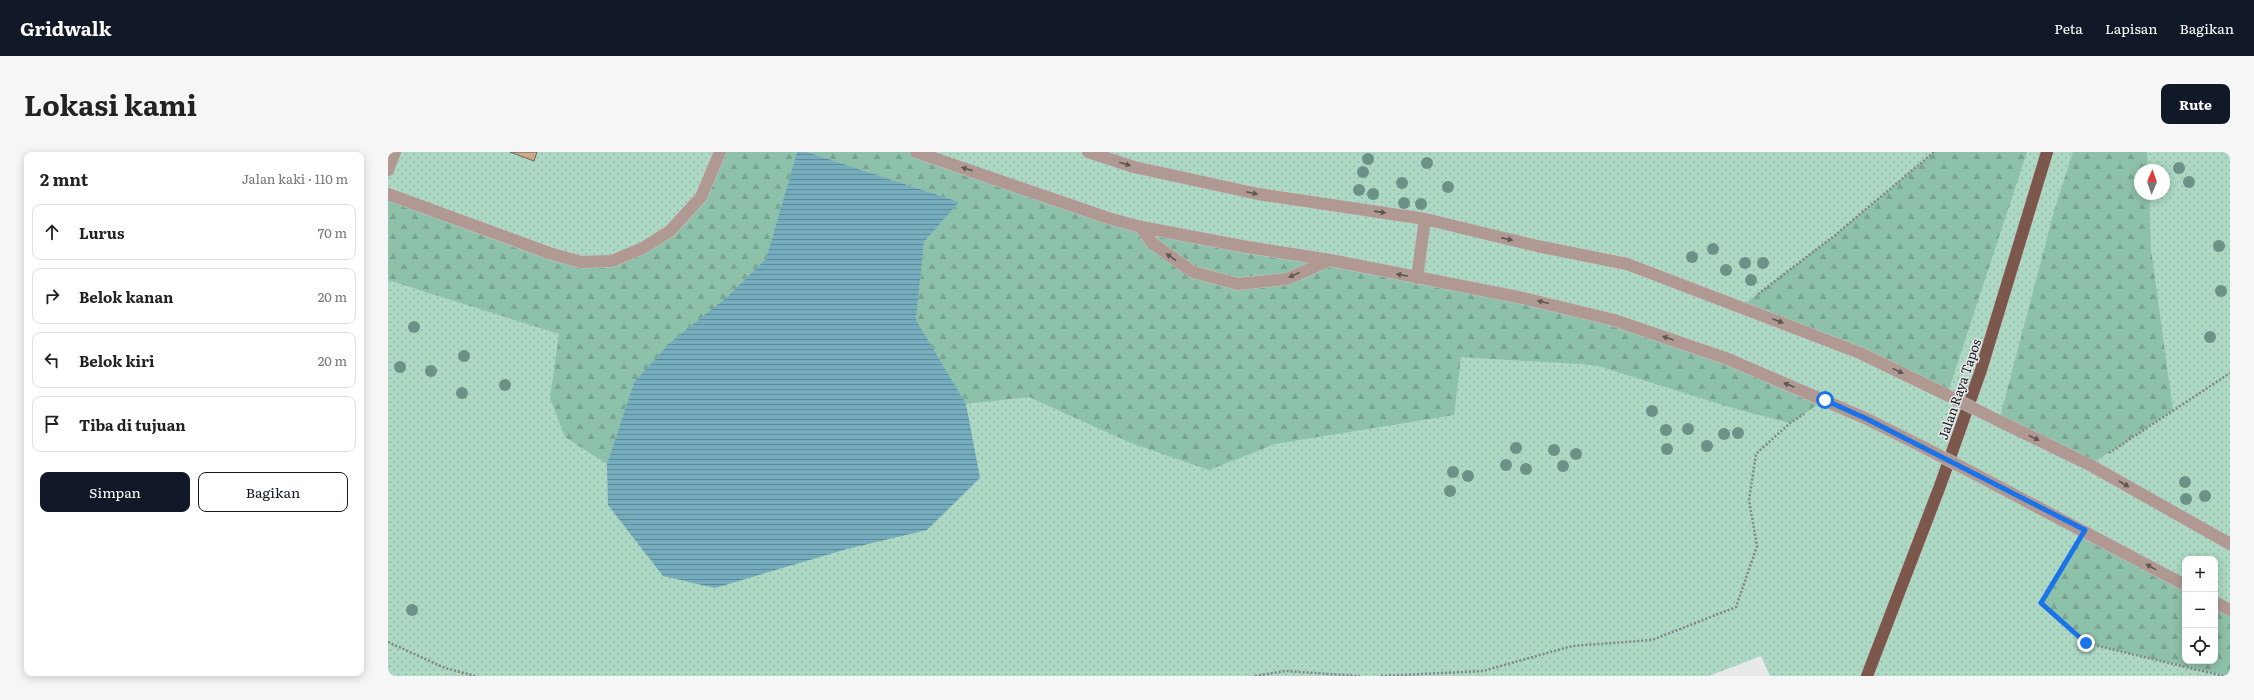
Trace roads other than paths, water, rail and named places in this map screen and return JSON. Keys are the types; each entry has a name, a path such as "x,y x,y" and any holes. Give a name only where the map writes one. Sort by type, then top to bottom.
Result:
{"main road":[{"name":"Jalan Raya Tapos","path":"1867,676 1940,486 1981,370 2047,152"}],"lane":[{"path":"388,170 395,152"},
{"path":"388,194 549,253 581,262 612,261 643,248 670,231 701,197 720,152"},
{"path":"916,152 1108,218 1141,227 1330,260 1523,298 1614,320 1728,359 1860,416 2085,530 2182,583"},
{"path":"1088,152 1134,167 1258,194 1425,219 1537,246 1627,264 1742,306 1860,353 2090,465 2230,544"},
{"path":"1417,278 1425,219"},
{"path":"1141,227 1152,244 1192,272 1238,284 1288,278 1330,260"},
{"path":"2218,604 2230,610"}],"water":[{"path":"797,152 807,152 959,202 924,242 916,320 966,404 980,478 927,530 847,549 715,588 663,576 608,505 607,464 634,382 671,342 727,297 766,259"}]}
